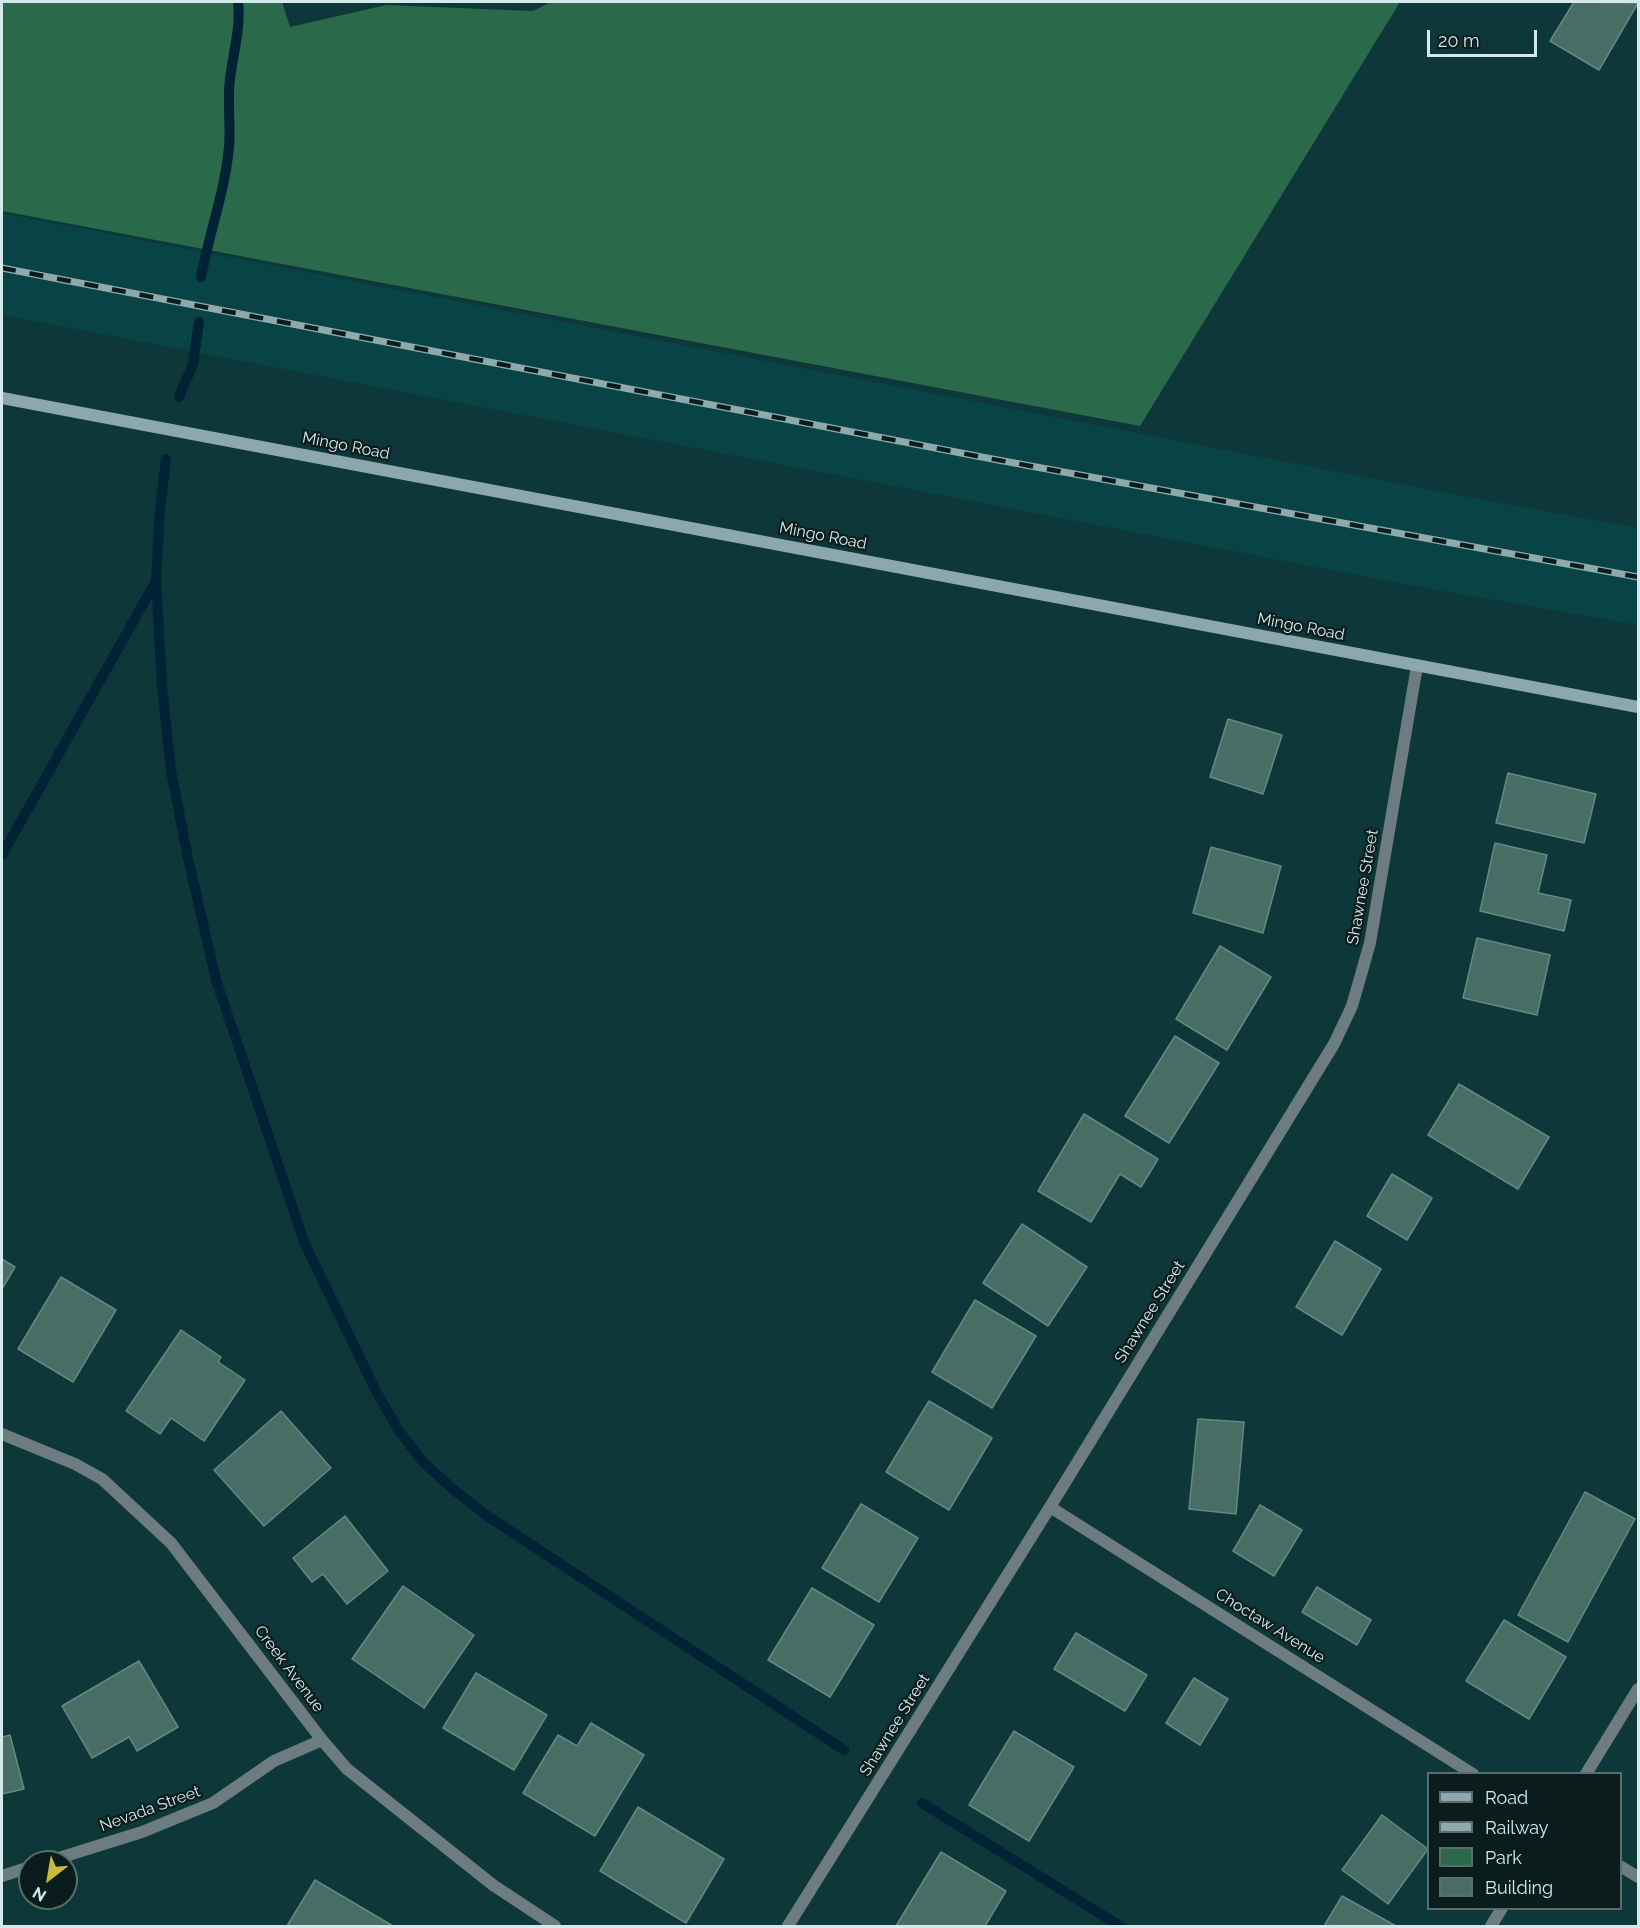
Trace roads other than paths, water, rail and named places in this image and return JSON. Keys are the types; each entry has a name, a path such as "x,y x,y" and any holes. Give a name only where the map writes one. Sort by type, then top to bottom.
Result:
{"street":[{"name":"Mingo Road","path":"2,398 1638,707"},
{"name":"Shawnee Street","path":"788,1926 1050,1507 1334,1044 1352,1006 1371,943 1418,666"},
{"name":"Creek Avenue","path":"2,1434 75,1464 102,1479 171,1543 322,1740 347,1769 493,1885 555,1926"},
{"name":"Choctaw Avenue","path":"1050,1507 1471,1772"},
{"path":"1587,1772 1638,1689"},
{"name":"Nevada Street","path":"78,1852 142,1832 213,1803 274,1761 322,1740"},
{"path":"1622,1867 1638,1877"},
{"path":"2,1876 18,1871"},
{"path":"1491,1926 1501,1910"}],"waterway":[{"path":"201,277 227,163 229,87 238,31 238,2"},
{"path":"179,397 193,364 199,322"},
{"path":"166,459 160,509 156,580 162,686 171,771 188,858 216,980 304,1242 376,1391 399,1431 423,1462 455,1491 489,1517 844,1750"},
{"path":"2,855 156,581"},
{"path":"922,1803 1120,1926"}],"railway":[{"path":"2,268 987,458 1638,577"}]}
